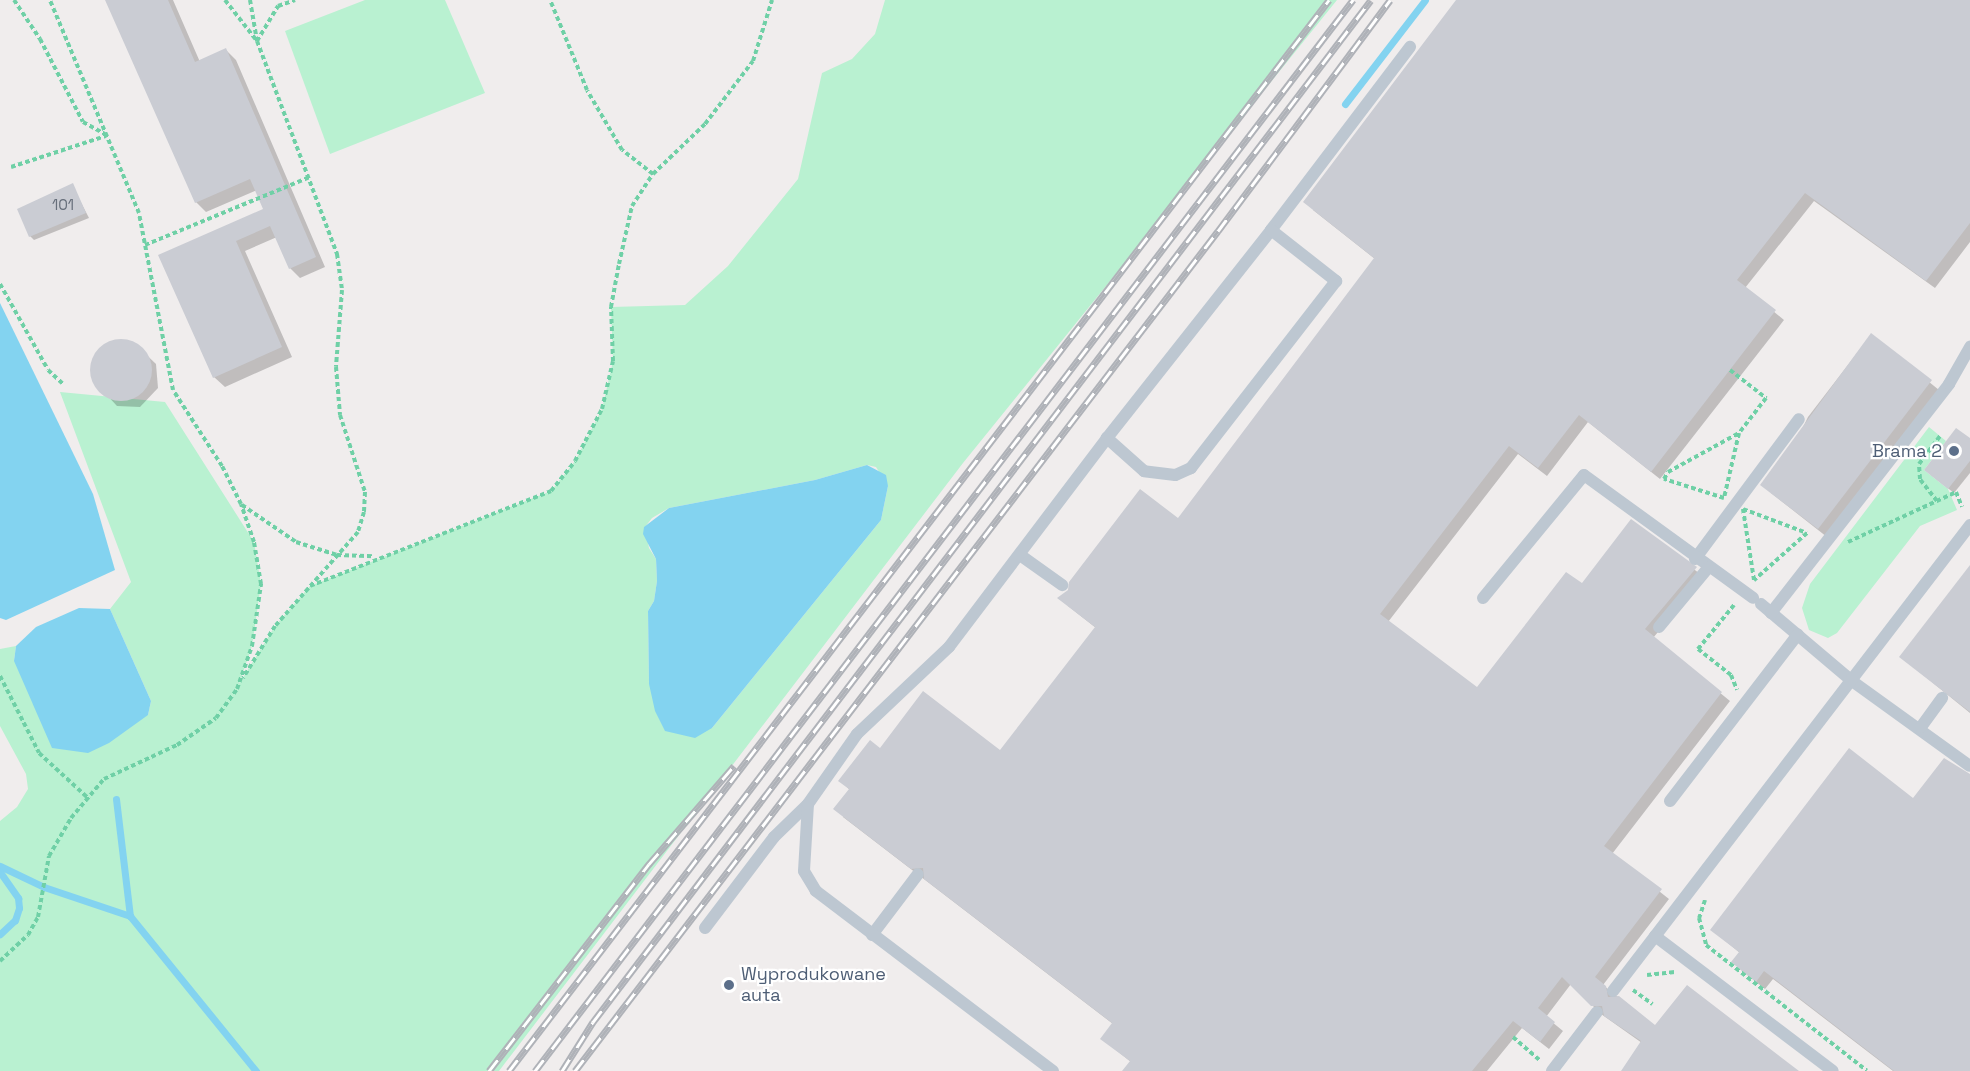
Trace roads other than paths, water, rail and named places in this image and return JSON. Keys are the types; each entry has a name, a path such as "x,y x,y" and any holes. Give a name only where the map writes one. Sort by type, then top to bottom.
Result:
{"lane":[{"path":"705,928 774,837 808,804 857,734 949,646 1410,47"},
{"path":"1107,438 1144,471 1175,476 1191,468 1335,281 1271,230"},
{"path":"1772,614 1948,384 1970,347"},
{"path":"1695,559 1799,419"},
{"path":"1483,598 1584,475 1695,559 1757,601 1852,681 1921,727 1970,766"},
{"path":"1613,992 1970,525"},
{"path":"1020,555 1062,585"},
{"path":"1659,627 1708,568"},
{"path":"1670,801 1798,634"},
{"path":"1921,727 1942,698"},
{"path":"808,804 804,871 816,891 1053,1071"},
{"path":"872,934 918,874"},
{"path":"1655,936 1833,1071"},
{"path":"1552,1071 1597,1012"}],"water":[{"path":"0,303 93,494 115,570 6,620 0,618"},
{"path":"867,465 886,475 888,486 881,520 712,728 695,738 665,731 655,711 649,684 648,611 654,601 657,581 656,559 643,534 644,527 669,508 815,480"},
{"path":"79,608 110,609 151,701 148,715 109,743 88,753 52,748 14,661 16,646 36,627"}],"waterway":[{"path":"1345,104 1425,0"},
{"path":"116,799 130,916"},
{"path":"0,866 44,887 130,916 256,1071"},
{"path":"0,872 18,898 19,908 15,920 0,934"}],"railway":[{"path":"509,1071 1329,0"},
{"path":"535,1071 1353,0"},
{"path":"562,1071 593,1022 1371,0"},
{"path":"575,1071 1218,231 1390,0"},
{"path":"489,1071 649,864 734,766"}],"place":[{"name":"Brama 2","path":"1954,451"},
{"name":"Wyprodukowane auta","path":"729,985"}]}
